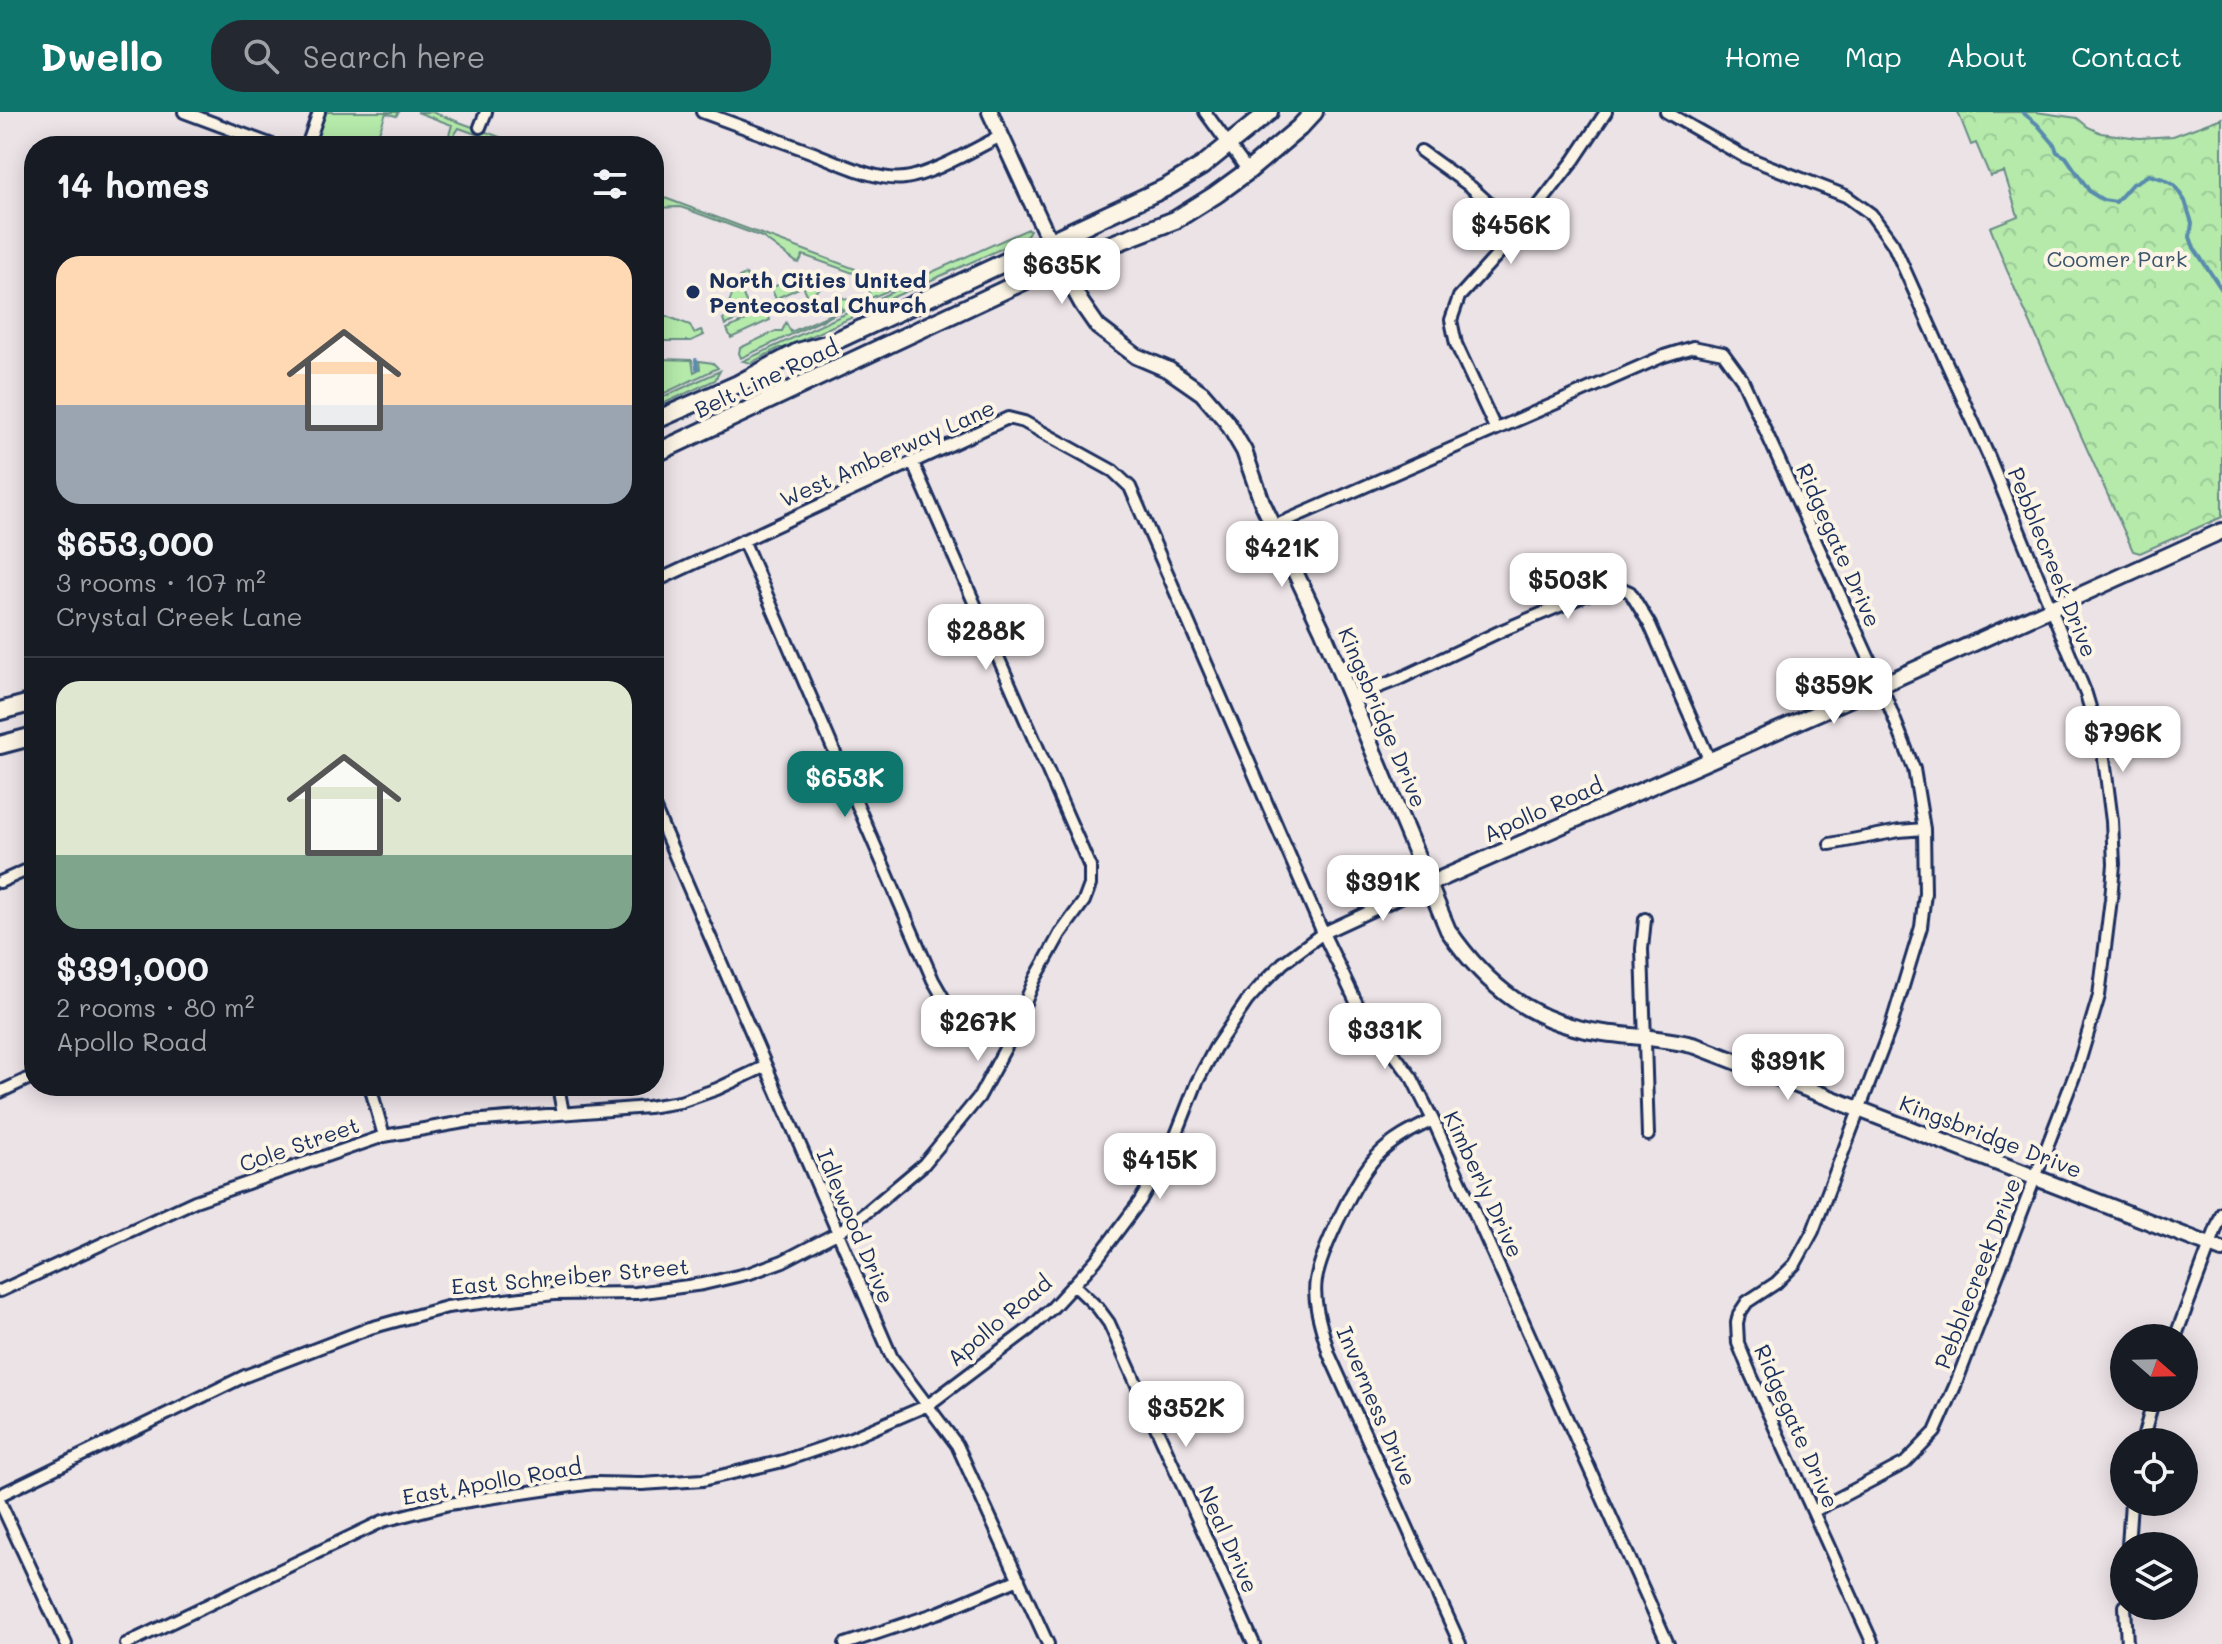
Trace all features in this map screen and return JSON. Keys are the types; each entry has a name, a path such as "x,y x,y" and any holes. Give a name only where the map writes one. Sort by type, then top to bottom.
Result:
{"main road":[{"name":"Belt Line Road","path":"664,417 738,384 798,352 833,342 1167,187 1202,166 1269,112"},
{"name":"Belt Line Road","path":"664,449 1060,264 1175,220 1248,171 1314,112"},
{"path":"738,384 750,410"},
{"path":"0,711 24,705"},
{"path":"0,745 24,739"}],"street":[{"path":"184,112 248,136"},
{"path":"311,136 319,112"},
{"path":"480,127 486,112"},
{"path":"702,112 847,166 897,178 929,171 1001,136"},
{"name":"Kingsbridge Drive","path":"990,112 1060,264 1098,327 1136,356 1169,370 1202,393 1227,422 1244,451 1262,502 1322,629 1448,930 1482,974 1531,1010 1580,1029 1646,1036 1696,1046 2216,1247"},
{"path":"1205,112 1248,171"},
{"path":"1495,428 1456,344 1451,320 1459,297 1519,231 1574,160 1606,112"},
{"name":"Pebblecreek Drive","path":"1666,112 1743,156 1846,196 1871,214 1893,244 1989,457 2086,694 2103,751 2112,821 2114,864 2099,996 2078,1066 1955,1386 1935,1432 1905,1463 1814,1511"},
{"path":"1421,151 1471,187 1519,231"},
{"name":"Ridgegate Drive","path":"1274,526 1664,356 1693,347 1723,353 1742,379 1881,685 1914,769 1924,829 1925,893 1921,927 1897,1010 1813,1231 1795,1264 1776,1283 1747,1302 1737,1323 1738,1343 1751,1375 1873,1644"},
{"name":"West Amberway Lane","path":"664,577 1008,418 1024,422 1113,471 1130,487"},
{"name":"East Schreiber Street","path":"0,1495 245,1376 370,1328 447,1307 554,1294 636,1293 703,1284 750,1273 783,1261 837,1233 868,1211 933,1155 979,1097 1008,1043 1035,979 1060,934 1084,901 1090,885 1090,867 913,463"},
{"name":"Kimberly Drive","path":"1130,487 1323,933 1358,1006 1412,1078 1433,1120 1668,1644"},
{"name":"Apollo Road","path":"928,1405 1022,1335 1074,1285 1116,1234 1148,1188 1171,1148 1197,1082 1229,1026 1247,1001 1283,963 1323,933 2222,531"},
{"path":"743,540 933,980 949,1008 1008,1043"},
{"path":"1350,698 1576,599 1605,587 1616,586 1630,592 1650,625 1709,759"},
{"path":"1830,844 1924,829"},
{"name":"Idlewood Drive","path":"664,830 892,1358 957,1445 1048,1644"},
{"path":"0,882 24,871"},
{"path":"1645,919 1642,949 1648,1135"},
{"name":"Cole Street","path":"0,1291 195,1201 384,1136 470,1121 680,1102 766,1066"},
{"path":"0,1092 24,1081"},
{"path":"373,1096 384,1136"},
{"path":"560,1096 563,1113"},
{"name":"Inverness Drive","path":"1433,1120 1404,1133 1375,1158 1349,1199 1326,1250 1316,1282 1319,1319 1329,1354 1460,1644"},
{"path":"2181,1324 2216,1247 2222,1213"},
{"name":"Neal Drive","path":"1074,1285 1109,1323 1254,1644"},
{"name":"East Apollo Road","path":"126,1644 383,1521 449,1504 594,1483 703,1480 783,1461 851,1438 928,1405"},
{"path":"0,1502 66,1644"},
{"path":"851,1643 940,1612 1019,1579"},
{"path":"2126,1620 2127,1644"}],"green space":[{"path":"323,112 399,112 396,116 386,113 378,136 315,136"},
{"path":"417,112 432,112 497,136 481,136 459,128 451,136 452,125"},
{"name":"Coomer Park","path":"1958,112 2036,112 2077,118 2101,133 2139,138 2173,136 2222,118 2222,517 2140,553 2133,551 1990,227 2018,216 2004,172 1990,176 1976,143 1971,145"},
{"path":"664,198 890,282 921,277 1030,230 1025,238 878,304 873,301 910,281 871,298 869,293 873,280 803,255 799,263 796,262 762,237 680,207 664,208"},
{"path":"746,274 749,280 739,286 751,313 725,325 723,319 730,315 727,308 739,277"},
{"path":"795,277 819,289 808,296 803,286 779,297 783,307 780,308 771,288"},
{"path":"839,296 857,304 741,358 740,348 782,331 786,323 791,332 842,309"},
{"path":"858,308 853,317 751,363 743,361"},
{"path":"767,310 770,320 731,338 727,329"},
{"path":"664,315 690,325 694,333 701,330 704,335 691,341 664,341"},
{"path":"664,359 692,360 694,372 700,369 699,361 713,363 718,368 664,393"},
{"path":"720,371 715,380 664,403 664,396"}],"waterway":[{"path":"2022,112 2037,124 2057,152 2066,157 2090,192 2103,200 2116,202 2131,185 2149,175 2174,185 2185,201 2192,223 2190,237 2194,248 2222,290"},
{"path":"696,360 697,368"}],"place":[{"name":"North Cities United Pentecostal Church","path":"693,292"}]}
